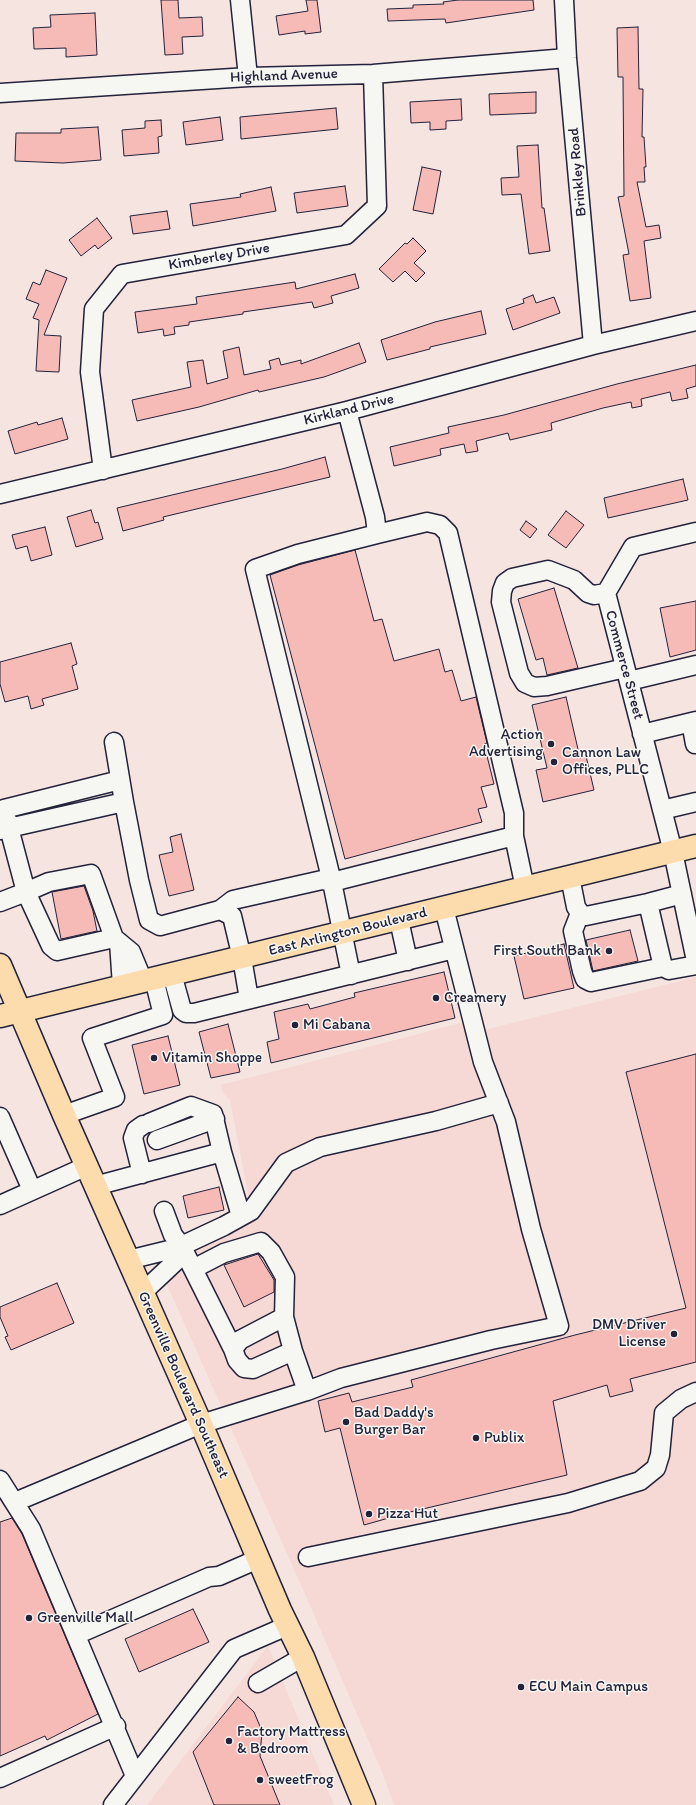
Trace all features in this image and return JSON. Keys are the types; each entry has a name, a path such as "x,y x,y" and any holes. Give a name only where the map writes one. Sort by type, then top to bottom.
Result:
{"main road":[{"name":"East Arlington Boulevard","path":"10,1014 399,920 696,846"},
{"name":"Greenville Boulevard Southeast","path":"0,965 10,1014 64,1115 201,1424 287,1626 303,1658 364,1805"}],"street":[{"path":"240,0 248,77"},
{"name":"Brinkley Road","path":"564,0 567,58 593,345"},
{"name":"Highland Avenue","path":"0,93 248,77 373,74 567,58"},
{"name":"Kimberley Drive","path":"103,470 90,372 94,310 122,274 346,235 377,206 373,74"},
{"name":"Kirkland Drive","path":"0,494 347,411 593,345 696,321"},
{"path":"347,411 376,525"},
{"path":"351,974 332,882 255,569 376,525 427,522 440,525 448,533 514,813 514,836 526,888"},
{"name":"Commerce Street","path":"696,532 633,547 606,593 673,852 696,960"},
{"path":"606,593 594,595 588,593 574,580 548,570 512,578 505,583 502,591 501,602 519,673 525,683 534,687 546,686 696,665"},
{"path":"642,734 693,721 695,744"},
{"path":"114,742 139,880 149,920 160,926 220,910 233,900 322,880 332,882 514,836"},
{"path":"117,940 57,951 51,946 26,892 4,830 4,809 120,780"},
{"path":"4,830 124,802"},
{"path":"662,810 696,802"},
{"path":"0,902 49,882 91,874 117,940 122,986"},
{"path":"570,877 576,907 580,913 586,916 682,894"},
{"path":"648,903 663,967"},
{"path":"15,1502 201,1424 307,1391 341,1378 491,1340 558,1326 531,1229 506,1122 483,1062 444,908"},
{"path":"220,910 232,916 242,958 249,999"},
{"path":"580,913 573,931 582,971 585,979 591,982 600,982 663,967 669,970 696,960"},
{"path":"399,920 408,961"},
{"path":"117,940 156,978 186,1013 194,1013 454,950"},
{"path":"64,1115 115,1097 92,1038 163,1015 156,978"},
{"path":"128,1260 179,1246 251,1210 286,1163 320,1147 436,1120 498,1103"},
{"path":"215,1120 147,1145 133,1138 136,1130 146,1124 191,1106 213,1114 215,1120 222,1152 240,1216"},
{"path":"0,1117 32,1190"},
{"path":"142,1174 147,1145"},
{"path":"0,1205 32,1190 91,1176 142,1174 222,1152"},
{"path":"164,1211 173,1235 193,1269 233,1349 236,1360 244,1368 254,1369 293,1351"},
{"path":"193,1269 224,1253 261,1242 271,1252 284,1277 284,1317 293,1351 307,1391"},
{"path":"142,1293 176,1261 179,1246"},
{"path":"233,1349 240,1340 284,1317"},
{"path":"308,1557 568,1503 640,1481 656,1468 660,1455 664,1413 681,1399 696,1392"},
{"path":"0,1480 31,1529 116,1726 135,1776"},
{"path":"76,1635 208,1577 219,1576 258,1559"},
{"path":"113,1805 234,1649 287,1626"},
{"path":"258,1683 303,1658"},
{"path":"0,1778 116,1726"}],"shaded area":[{"path":"696,977 696,1805 394,1805 382,1772 309,1603 152,1251 250,1204 230,1100 223,1093 221,1085 461,1023 484,1030"},
{"path":"268,1646 334,1805 147,1805"}],"building":[{"path":"161,0 178,0 179,18 202,17 203,36 182,37 183,54 165,55"},
{"path":"306,0 317,0 321,32 305,34 305,31 279,35 276,16 308,11"},
{"path":"458,0 533,0 534,10 446,23 445,19 388,21 387,9 413,8 413,5 444,4 443,2"},
{"path":"95,13 97,55 66,57 66,48 34,49 33,28 51,27 50,15"},
{"path":"638,27 639,89 643,89 642,137 644,137 646,167 644,167 645,182 637,182 646,227 659,225 661,238 644,241 651,298 630,301 623,255 629,254 618,197 624,196 623,77 618,77 617,28"},
{"path":"536,92 536,113 490,115 489,94"},
{"path":"461,99 462,120 446,121 446,129 430,130 430,122 411,123 410,102"},
{"path":"336,108 338,129 241,139 240,117"},
{"path":"220,117 223,140 186,145 183,122"},
{"path":"161,120 162,136 158,137 159,153 124,156 122,130 145,128 145,121"},
{"path":"98,127 101,160 63,163 15,161 16,133 61,133 61,129"},
{"path":"538,145 542,208 544,208 550,251 529,254 521,194 502,195 501,178 519,177 517,146"},
{"path":"422,167 441,171 433,214 413,210"},
{"path":"345,186 348,206 297,213 294,193"},
{"path":"271,187 276,211 193,226 190,204 241,197 240,194"},
{"path":"167,211 170,229 133,234 130,216"},
{"path":"97,218 112,238 98,249 95,245 81,256 69,240"},
{"path":"413,238 426,251 414,263 425,273 416,282 405,271 393,282 379,269 405,243 407,244"},
{"path":"46,270 67,278 44,335 61,336 59,372 36,371 39,320 33,318 39,304 26,299 33,282 40,285"},
{"path":"355,274 359,288 331,296 333,303 314,308 312,302 243,312 243,314 189,322 189,325 174,327 175,334 164,336 163,329 138,333 135,312 197,304 196,297 295,282 296,289"},
{"path":"533,295 536,303 554,297 560,313 513,330 506,309 524,303 523,299"},
{"path":"481,311 486,334 430,347 430,349 387,360 381,340 435,322"},
{"path":"359,343 366,362 324,377 259,392 258,390 199,407 137,421 132,400 191,387 187,362 203,360 207,384 228,378 223,351 239,347 244,375 271,369 269,361 279,358 281,365 301,360 301,364"},
{"path":"696,365 696,386 686,389 688,398 672,401 670,392 641,399 642,406 632,408 631,402 603,408 551,423 552,430 510,440 508,433 476,441 478,451 466,453 464,444 440,449 441,455 394,466 390,447 449,433 448,427 504,415 617,384"},
{"path":"62,418 68,439 15,454 8,431 37,422 38,425"},
{"path":"325,457 330,477 163,517 164,520 123,531 117,508 282,469"},
{"path":"683,479 688,500 608,518 604,498"},
{"path":"91,510 95,523 98,522 103,539 76,547 67,517"},
{"path":"566,511 584,525 566,548 548,535"},
{"path":"526,521 537,529 530,538 520,530"},
{"path":"45,527 52,555 31,561 27,546 16,549 12,535"},
{"path":"355,550 374,621 382,619 394,661 439,649 445,672 452,670 461,701 476,697 487,743 484,744 494,784 481,787 487,807 478,809 482,822 345,859 270,575 298,565"},
{"path":"554,588 578,668 547,675 543,658 536,660 518,599"},
{"path":"696,601 696,650 670,657 660,608"},
{"path":"71,643 77,664 72,666 78,689 42,699 44,705 31,709 28,696 5,702 0,684 0,662"},
{"path":"566,697 580,758 586,756 594,790 543,802 536,770 547,768 532,705"},
{"path":"181,834 194,890 169,896 159,855 173,852 170,837"},
{"path":"84,886 93,911 97,931 61,939 52,892"},
{"name":"First South Bank","path":"630,930 638,961 593,971 586,940"},
{"path":"564,944 574,988 524,999 514,956"},
{"path":"444,972 455,1018 271,1063 267,1042 279,1039 274,1012 308,1004 310,1009 355,997 354,993"},
{"path":"228,1024 240,1072 211,1078 199,1032"},
{"name":"Vitamin Shoppe","path":"168,1036 180,1085 144,1094 132,1045"},
{"path":"696,1054 696,1362 630,1379 633,1391 610,1397 607,1385 553,1401 567,1475 410,1512 364,1525 340,1428 325,1432 318,1401 349,1393 352,1402 413,1387 411,1380 575,1335 686,1308 626,1072"},
{"path":"219,1187 224,1210 188,1218 183,1196"},
{"path":"258,1254 274,1280 274,1292 244,1307 224,1265"},
{"path":"57,1283 74,1323 11,1350 5,1337 8,1336 0,1317 0,1307"},
{"name":"Greenville Mall","path":"12,1518 22,1534 98,1714 47,1740 45,1736 0,1756 0,1522"},
{"path":"193,1609 209,1642 139,1672 125,1639"},
{"path":"238,1697 254,1712 262,1731 260,1756 280,1805 214,1805 193,1752"}],"place":[{"name":"Action Advertising","path":"551,744"},
{"name":"Cannon Law Offices, PLLC","path":"554,762"},
{"name":"First South Bank","path":"609,951"},
{"name":"Creamery","path":"436,998"},
{"name":"Mi Cabana","path":"295,1025"},
{"name":"Vitamin Shoppe","path":"154,1058"},
{"name":"DMV Driver License","path":"674,1334"},
{"name":"Bad Daddy's Burger Bar","path":"346,1422"},
{"name":"Publix","path":"476,1438"},
{"name":"Pizza Hut","path":"369,1514"},
{"name":"Greenville Mall","path":"29,1618"},
{"name":"ECU Main Campus","path":"521,1687"},
{"name":"Factory Mattress & Bedroom","path":"229,1741"},
{"name":"sweetFrog","path":"260,1780"}]}
